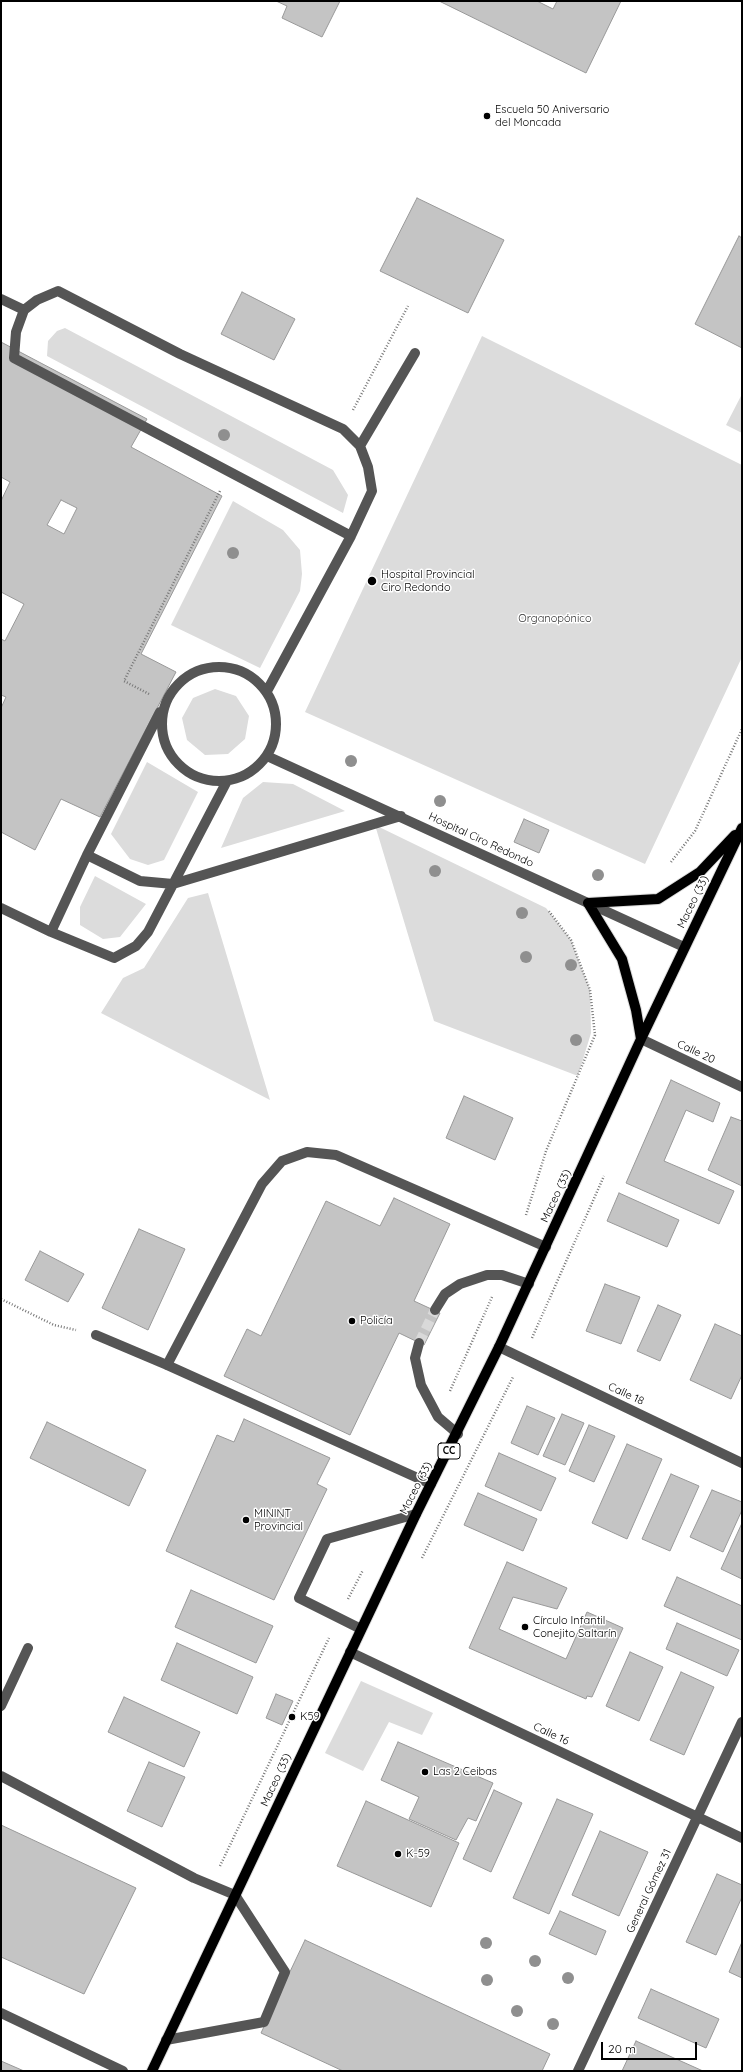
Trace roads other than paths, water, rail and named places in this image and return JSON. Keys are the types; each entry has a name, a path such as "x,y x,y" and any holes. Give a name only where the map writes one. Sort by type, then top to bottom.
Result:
{"main road":[{"path":"641,1039 636,1010 622,959 588,903 658,898 700,872 742,828"},
{"name":"Maceo (33)","path":"154,2070 166,2040 350,1652 416,1514 458,1434 529,1284 684,947 742,828"}],"street":[{"path":"267,691 350,536 372,491 368,467 360,446 343,429 180,354 58,291 37,300 24,310 16,332 14,358 350,536"},
{"path":"1,299 24,310"},
{"path":"360,446 415,353"},
{"path":"50,932 87,854 165,703 175,687 189,675 206,668 225,667 243,671 259,682 267,691 276,711 277,726 275,742 268,756 257,768 242,777 227,782 210,781 194,776 179,766 168,753 163,737 162,720 165,703"},
{"name":"Hospital Ciro Redondo","path":"268,756 684,947"},
{"path":"1,908 50,932 114,958 136,946 148,932 227,782"},
{"path":"87,854 140,881 173,884 400,816"},
{"name":"Calle 20","path":"641,1039 742,1087"},
{"path":"167,1364 262,1184 282,1161 307,1152 336,1155 546,1247"},
{"path":"435,1310 446,1294 460,1284 487,1275 502,1275 529,1284"},
{"path":"96,1336 167,1364 432,1484"},
{"path":"419,1343 415,1358 421,1385 438,1417 458,1434"},
{"name":"Calle 18","path":"499,1347 742,1462"},
{"path":"361,1629 299,1598 327,1539 416,1514"},
{"path":"1,1706 28,1648"},
{"name":"Calle 16","path":"350,1652 742,1838"},
{"name":"General Gómez 31","path":"578,2071 742,1722"},
{"path":"1,1776 194,1878 235,1895 285,1972 264,2022 166,2040"},
{"path":"1,2013 122,2071"}],"tunnel":[{"path":"419,1343 435,1310"}],"place":[{"name":"Escuela 50 Aniversario del Moncada","path":"487,116"},
{"name":"Hospital Provincial Ciro Redondo","path":"372,581"},
{"name":"Policía","path":"352,1321"},
{"name":"MININT Provincial","path":"246,1520"},
{"name":"Círculo Infantil Conejito Saltarín","path":"525,1627"},
{"name":"K59","path":"292,1717"},
{"name":"Las 2 Ceibas","path":"425,1772"},
{"name":"K-59","path":"398,1854"}],"park label":[{"name":"Organopónico","path":"555,619"}]}
